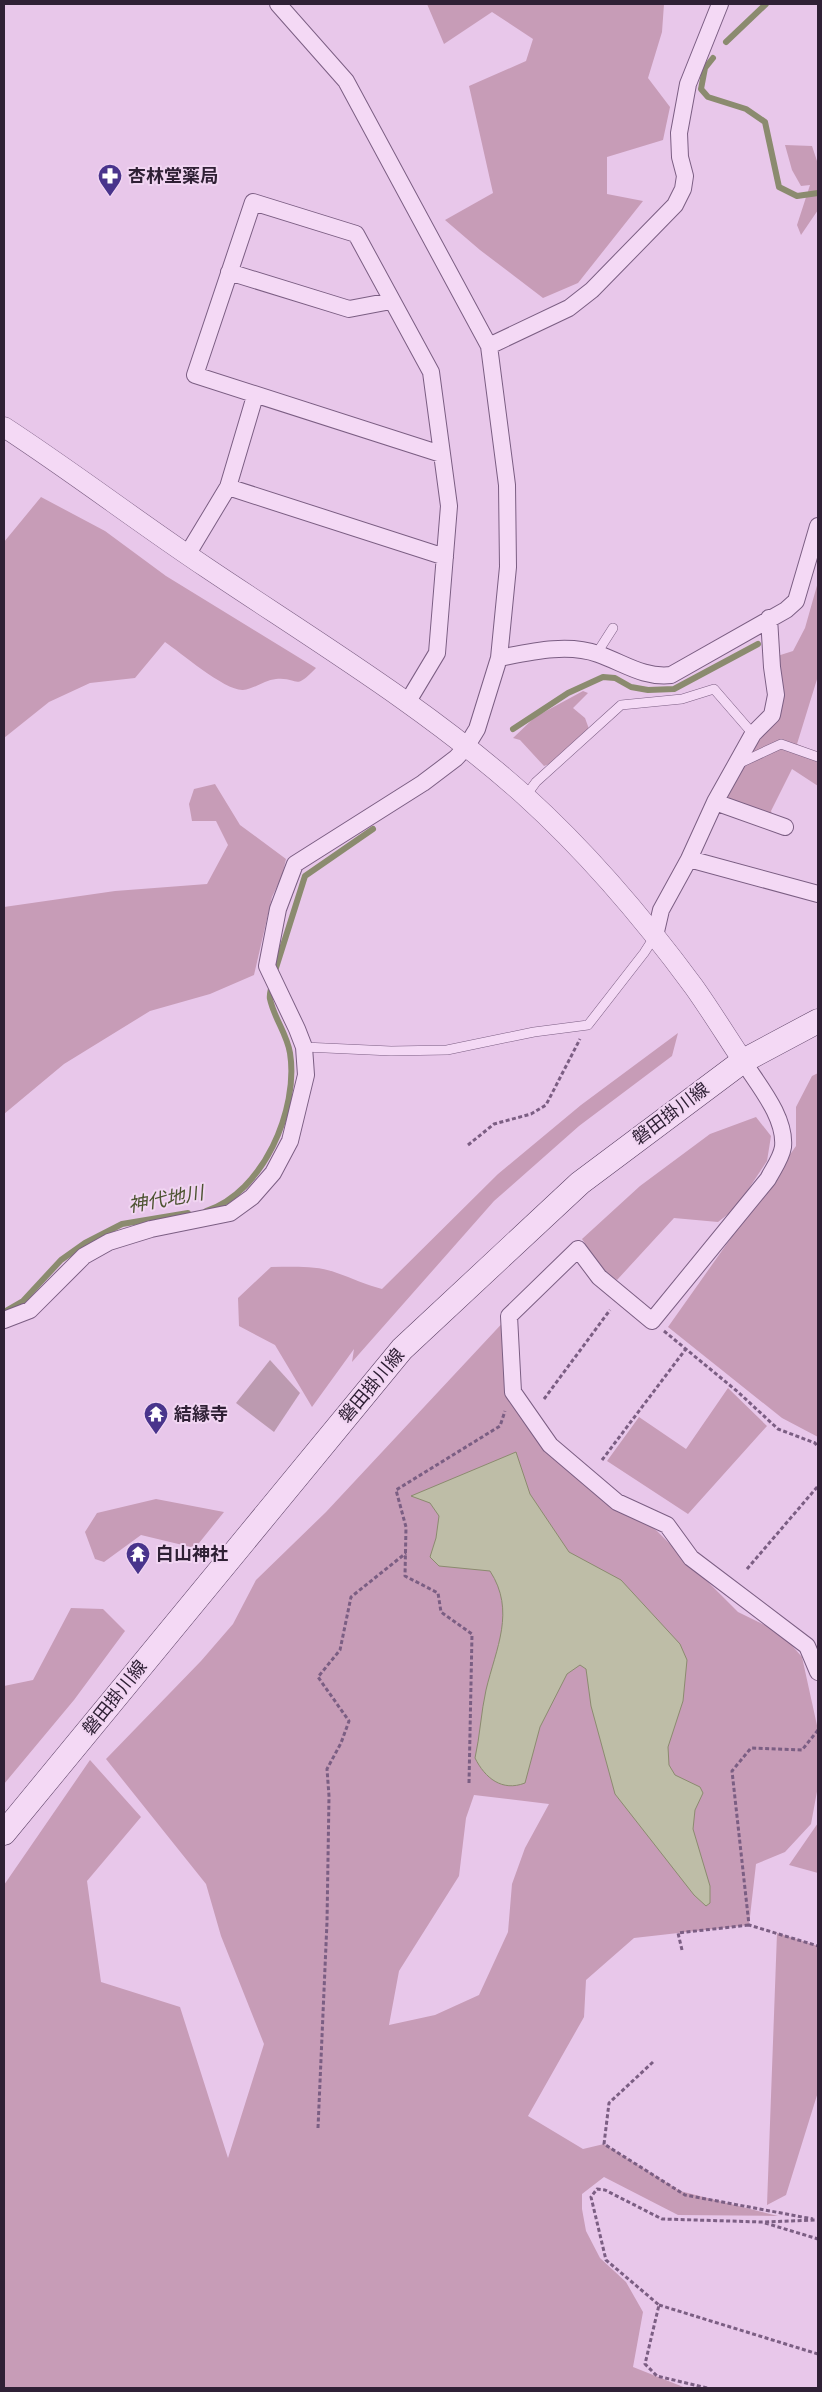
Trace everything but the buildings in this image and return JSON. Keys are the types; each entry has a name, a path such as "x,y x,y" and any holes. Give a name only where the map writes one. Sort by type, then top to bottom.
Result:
{"main road":[{"name":"磐田掛川線","path":"4,1833 402,1349 580,1183 743,1061 818,1021"}],"street":[{"path":"4,1320 30,1310 84,1256 109,1242 151,1229 230,1213 252,1198 273,1174 290,1141 306,1074 304,1047 296,1025 267,966 278,909 295,864 423,783 456,758 477,730 499,658 508,567 507,485 489,346 346,82 278,4"},
{"path":"489,346 568,308 592,290 675,204 683,189 686,176 680,157 679,133 688,84 720,4"},
{"path":"407,703 437,653 449,506 431,372 356,234 253,202 195,375 255,396 441,454"},
{"path":"229,272 348,309 391,301"},
{"path":"186,555 228,487 255,396"},
{"path":"4,427 186,555 407,703 466,747 525,797 584,855 655,936 696,989 774,1112 782,1134 780,1156 768,1179 652,1321 599,1276 578,1249 509,1316 513,1392 550,1445 617,1502 667,1525 691,1558 807,1646 818,1672"},
{"path":"228,487 444,557"},
{"path":"499,658 551,648 596,653 643,674 671,675 703,659 769,618 786,610 796,601 818,526"},
{"path":"655,936 661,910 689,859 715,802 753,734 772,714 776,695 769,618"},
{"path":"715,802 785,827"},
{"path":"689,859 818,894"}],"lane":[{"path":"596,653 613,628"},
{"path":"525,797 536,782 621,706 682,699 714,689 753,734"},
{"path":"735,765 781,744 818,758"},
{"path":"304,1047 391,1051 447,1050 534,1032 588,1025 655,936"}],"path":[{"path":"468,1145 494,1124 531,1114 546,1105 588,1025"},
{"path":"544,1399 621,1295"},
{"path":"652,1321 738,1392 778,1428 815,1443 818,1447"},
{"path":"602,1460 686,1350"},
{"path":"469,1782 472,1634 441,1612 438,1593 405,1576 406,1527 396,1490 500,1426 508,1398 513,1392"},
{"path":"746,1570 818,1486"},
{"path":"318,2128 327,1922 327,1769 350,1721 318,1677 340,1650 351,1597 406,1553"},
{"path":"749,1925 732,1771 751,1748 802,1750 818,1730"},
{"path":"682,1950 678,1933 749,1925 818,1946"},
{"path":"653,2062 609,2103 604,2144 685,2194 818,2220 762,2222 662,2220 605,2190 597,2189 590,2197 606,2260 659,2304 818,2354"},
{"path":"762,2222 818,2239"},
{"path":"659,2304 645,2364 657,2376 707,2388"}],"shaded area":[{"path":"427,4 664,4 662,32 648,78 670,107 663,140 607,157 607,194 643,201 578,283 543,298 480,250 445,220 493,193 469,86 526,61 533,39 492,12 444,44"},
{"path":"785,145 812,146 818,164 818,210 801,235 797,225 810,185 801,186 792,170"},
{"path":"41,497 105,531 166,576 316,668 300,682 276,679 243,690 235,689 214,678 165,642 135,678 90,683 49,702 4,738 4,542"},
{"path":"818,582 818,676 797,744 818,753 818,786 792,769 771,811 776,825 715,802 775,701 771,658 793,651 805,628"},
{"path":"583,691 588,693 573,708 585,718 589,729 555,762 544,766 520,740 513,738 535,717"},
{"path":"215,784 240,825 286,859 282,876 272,897 254,975 210,994 150,1011 64,1064 4,1114 4,907 115,891 207,884 228,845 216,821 192,821 189,804 194,789"},
{"path":"678,1033 672,1056 579,1126 494,1201 352,1362 354,1349 312,1407 275,1345 239,1326 238,1298 271,1267 304,1267 329,1270 382,1289 498,1174 581,1105"},
{"path":"818,1073 818,1437 782,1418 668,1327 796,1146 796,1107 812,1076"},
{"path":"756,1117 771,1136 767,1161 736,1208 718,1222 674,1218 617,1280 603,1271 582,1239 640,1186 710,1134"},
{"path":"509,1316 508,1398 549,1449 657,1531 738,1612 781,1633 802,1657 818,1730 818,1786 811,1824 785,1852 756,1864 749,1925 634,1938 586,1980 584,2017 528,2116 583,2149 604,2144 680,2191 778,2216 678,2215 604,2177 582,2194 582,2209 586,2231 600,2258 626,2282 643,2312 633,2367 686,2388 4,2388 4,1885 90,1760 141,1817 87,1881 101,1982 180,2007 228,2158 264,2044 221,1936 206,1884 106,1759 201,1661 233,1624 256,1580 326,1512","holes":["474,1795 549,1804 525,1848 512,1884 508,1932 479,1995 435,2015 389,2025 399,1971 459,1876 466,1818"]},
{"path":"270,1360 300,1393 274,1432 236,1403"},
{"path":"728,1388 767,1426 688,1514 607,1461 639,1417 686,1449"},
{"path":"516,1452 530,1494 569,1552 621,1580 680,1644 687,1660 683,1701 668,1747 669,1765 675,1775 700,1787 703,1793 695,1810 693,1829 710,1886 710,1903 706,1906 694,1895 615,1794 591,1706 586,1669 580,1665 567,1674 540,1727 525,1783 509,1786 495,1781 484,1772 475,1758 486,1690 502,1630 502,1601 498,1586 490,1571 439,1566 430,1557 436,1538 439,1516 430,1503 411,1496"},
{"path":"156,1499 224,1512 195,1548 141,1535 104,1562 95,1559 85,1532 97,1513"},
{"path":"71,1608 103,1609 125,1631 74,1700 4,1784 4,1686 33,1680"},
{"path":"818,1823 818,1873 789,1865"},
{"path":"777,1933 818,1946 818,2092 786,2195 767,2205"}],"waterway":[{"name":"神代地川","path":"726,42 766,4"},
{"name":"神代地川","path":"713,58 705,68 701,89 708,97 746,109 765,122 779,187 797,196 818,193"},
{"name":"神代地川","path":"513,729 568,693 603,677 615,678 631,687 648,690 674,689 758,644"},
{"name":"神代地川","path":"274,974 305,876 373,829"},
{"name":"神代地川","path":"206,1211 226,1201 244,1187 260,1168 273,1146 289,1099 290,1053 270,999 272,984"},
{"name":"神代地川","path":"4,1312 23,1301 61,1260 85,1243 122,1224 188,1213"}],"place":[{"name":"杏林堂薬局","path":"110,197"},
{"name":"結縁寺","path":"156,1435"},
{"name":"白山神社","path":"138,1575"}]}
